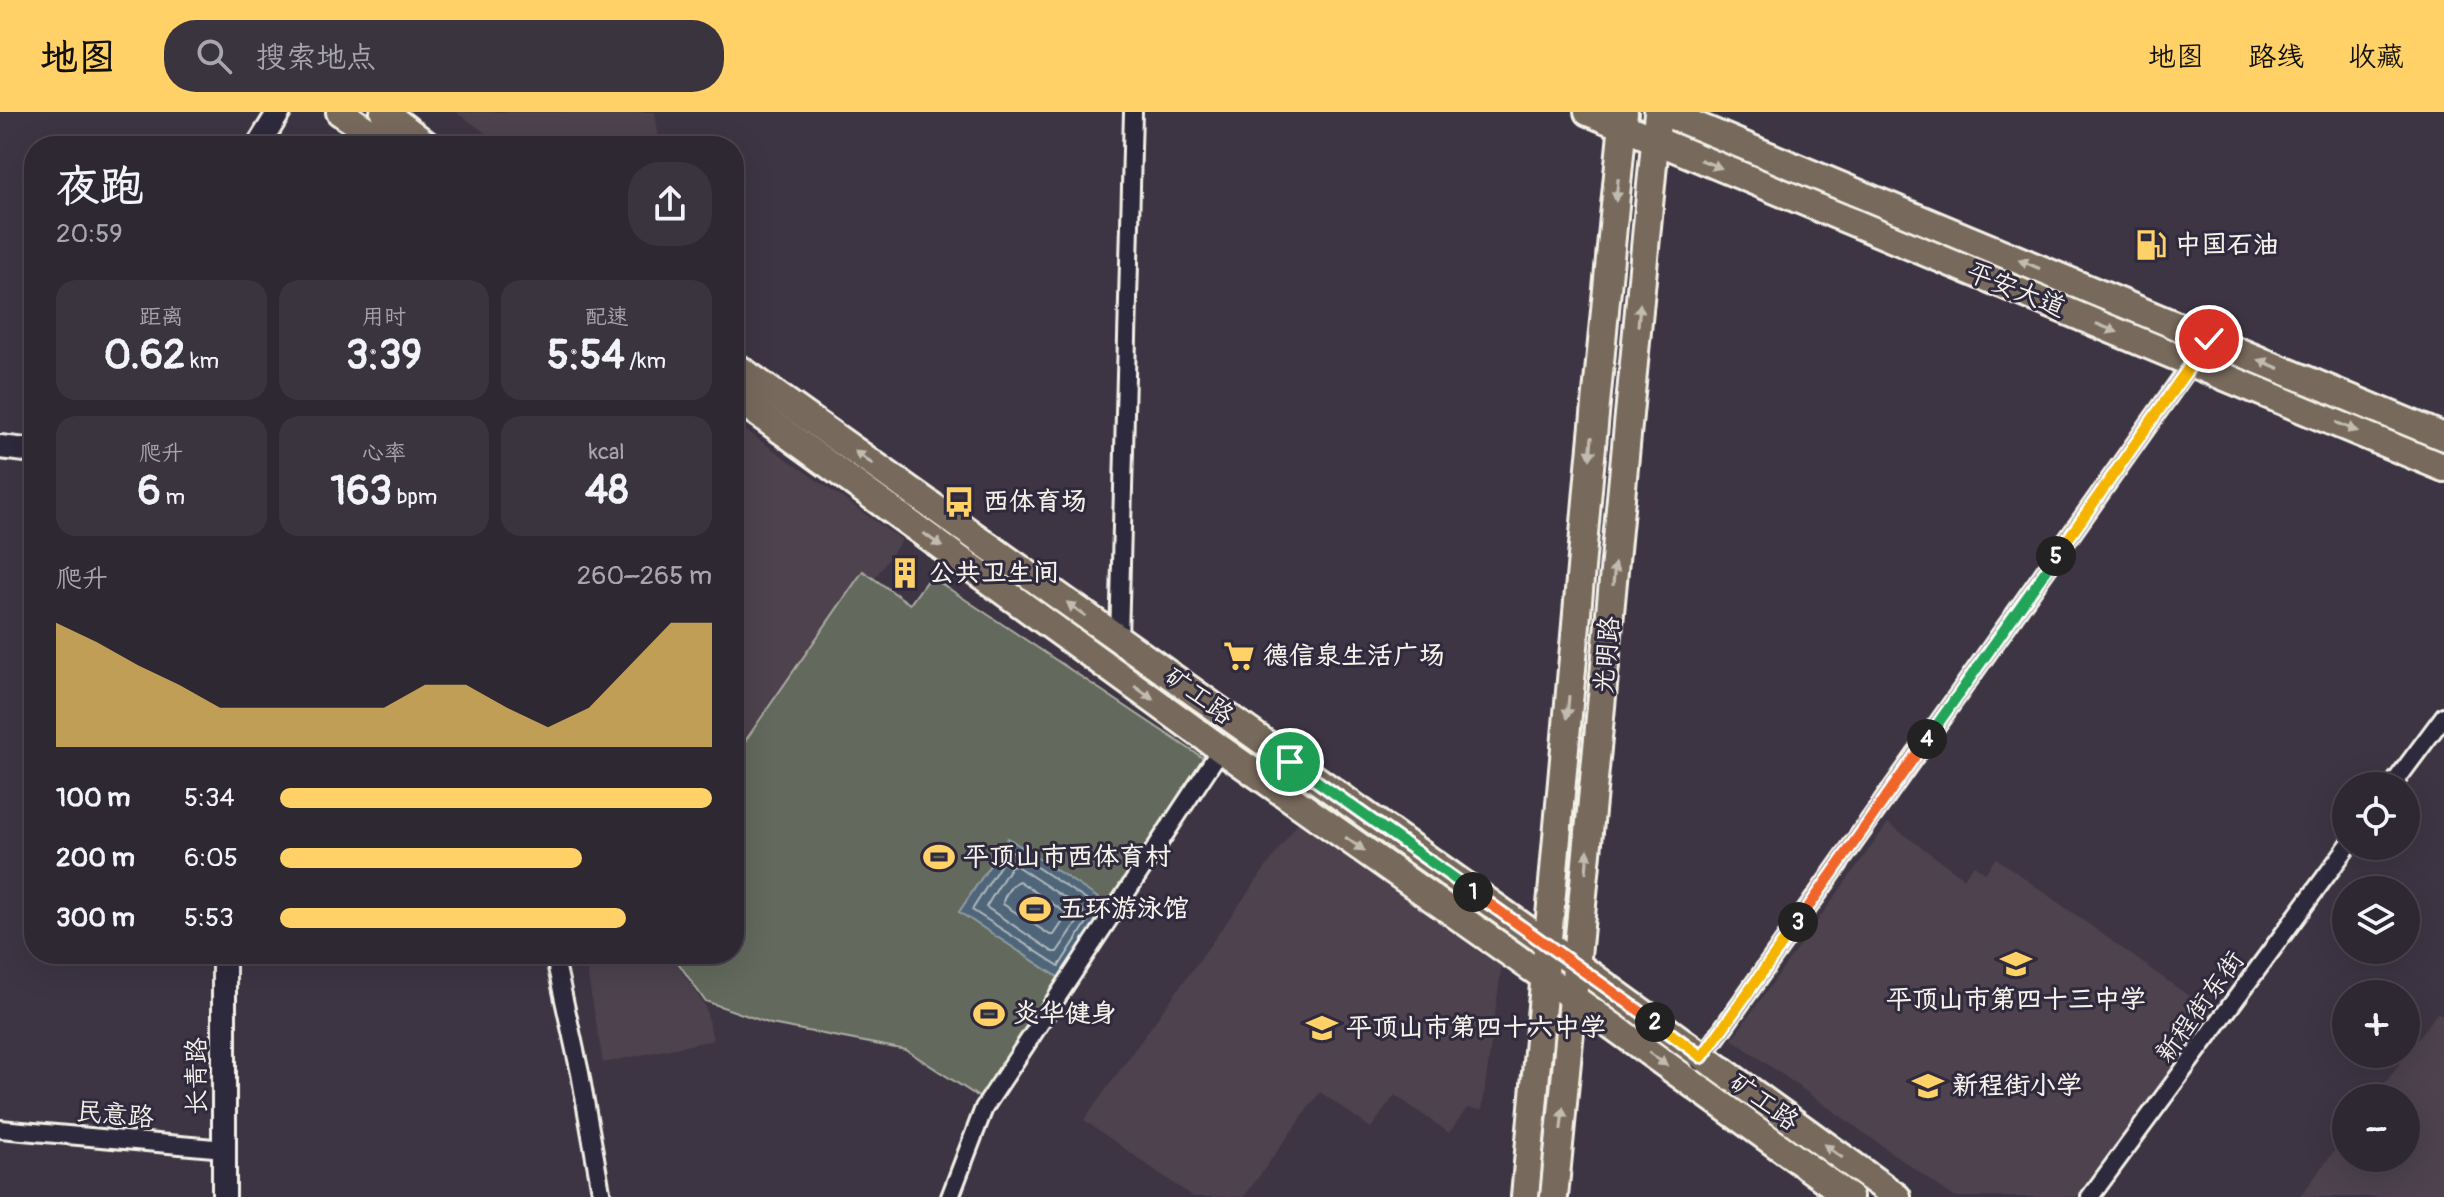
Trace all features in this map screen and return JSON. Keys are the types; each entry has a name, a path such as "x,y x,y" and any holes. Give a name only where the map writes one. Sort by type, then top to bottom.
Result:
{"main road":[{"path":"340,112 381,130"},
{"name":"平安大道","path":"1588,112 1623,120 1655,142 2444,468"},
{"name":"平安大道","path":"1660,112 2444,437"},
{"name":"光明路","path":"1554,1197 1660,112"},
{"name":"光明路","path":"1525,1197 1623,120"},
{"name":"矿工路","path":"744,372 1577,965 1897,1197"},
{"name":"矿工路","path":"744,403 1221,749 1849,1197"}],"street":[{"path":"264,136 279,112"},
{"path":"1119,639 1133,112"},
{"path":"1686,1079 2209,339"},
{"path":"0,447 24,450"},
{"path":"2402,772 2444,716"},
{"path":"950,1197 984,1108 1221,749"},
{"name":"新程街东街","path":"2090,1197 2338,860"},
{"name":"长青路","path":"224,964 224,1197"},
{"path":"556,964 602,1197"},
{"name":"民意路","path":"0,1129 225,1149"}],"shaded area":[{"path":"456,112 655,112 659,136 490,136"},
{"path":"744,429 902,540 874,579 862,572 744,740"},
{"name":"平顶山市第四十六中学","path":"1300,820 1502,963 1482,1110 1467,1108 1449,1133 1395,1095 1371,1128 1320,1092 1244,1197 1193,1197 1084,1120"},
{"path":"1888,823 1964,878 1974,865 1985,873 1996,858 2211,1012 2078,1197 1954,1197 1732,1039"},
{"path":"586,964 677,964 705,1006 713,1040 603,1063"},
{"path":"2438,1012 2444,1016 2444,1197 2300,1197 2332,1154 2332,1172 2420,1172 2420,1084 2384,1084 2396,1068 2420,1068 2420,1036"}],"green space":[{"name":"平顶山市西体育村","path":"863,571 910,604 930,576 1206,760 985,1101 906,1050 771,1024 705,1001 679,964 744,964 744,743"}],"water":[{"name":"五环游泳馆","path":"1008,838 1110,906 1061,979 959,912"}],"place":[{"name":"中国石油","path":"2151,245"},
{"name":"西体育场","path":"959,502"},
{"name":"公共卫生间","path":"905,573"},
{"name":"德信泉生活广场","path":"1239,656"},
{"name":"平顶山市西体育村","path":"939,857"},
{"name":"五环游泳馆","path":"1035,909"},
{"name":"平顶山市第四十三中学","path":"2016,964"},
{"name":"炎华健身","path":"989,1014"},
{"name":"平顶山市第四十六中学","path":"1322,1028"},
{"name":"新程街小学","path":"1928,1086"}],"route":[{"path":"1290,762 1702,1057 2209,339"}]}
